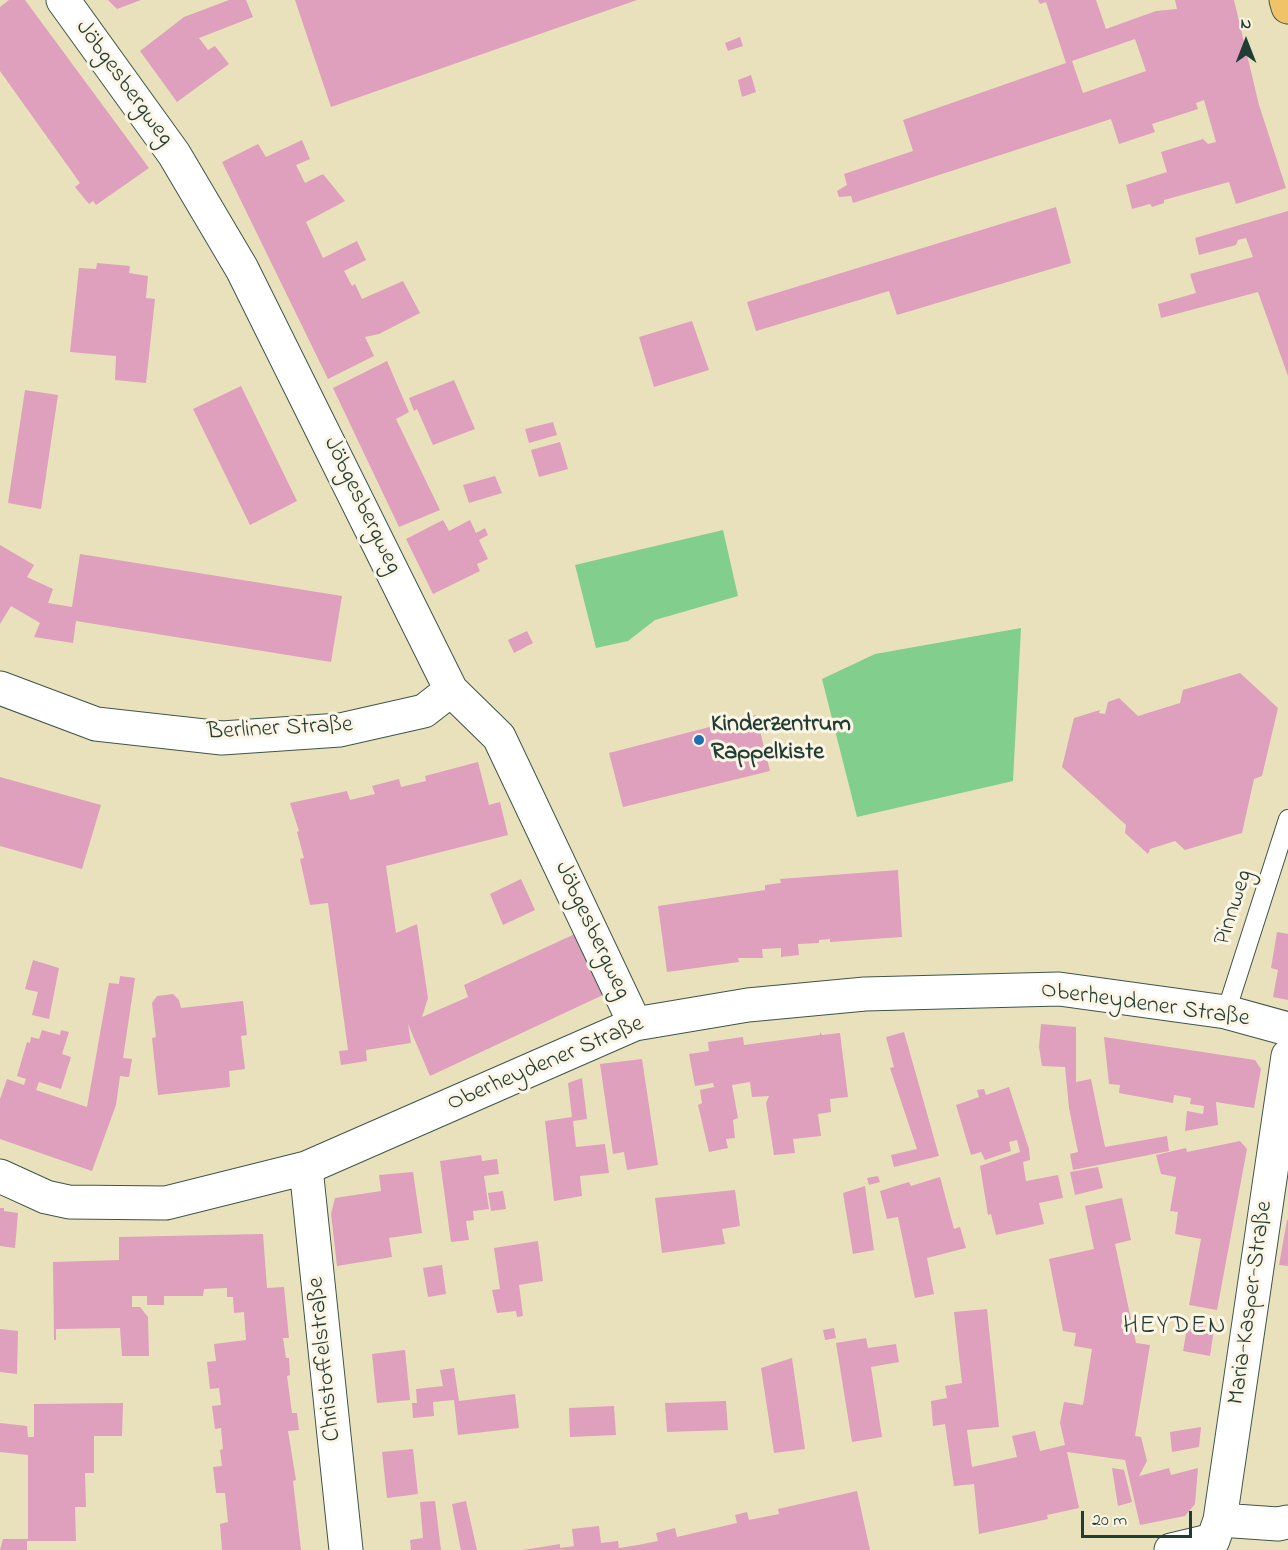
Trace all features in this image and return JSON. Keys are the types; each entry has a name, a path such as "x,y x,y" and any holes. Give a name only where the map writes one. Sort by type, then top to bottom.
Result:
{"main road":[{"path":"1286,0 1288,7"}],"street":[{"name":"Jöbgesbergweg","path":"63,0 174,154 242,269 451,690 499,737 634,1023"},
{"name":"Berliner Straße","path":"0,688 96,724 222,738 340,730 424,711 451,690"},
{"name":"Oberheydener Straße","path":"0,1176 46,1197 69,1202 166,1203 306,1168 634,1023 748,1005 865,994 1059,989 1226,1012 1288,1029"},
{"name":"Maria-Kasper-Straße","path":"1216,1537 1288,1056"},
{"name":"Christoffelstraße","path":"306,1168 346,1550"},
{"path":"1171,1550 1216,1537 1288,1522"}],"lane":[{"name":"Pinnweg","path":"1226,1012 1288,819"}],"green space":[{"path":"723,530 738,596 655,620 628,641 596,648 575,565"},
{"path":"1021,628 1013,781 857,817 822,679 875,654"}],"building":[{"path":"9,0 25,0 149,168 96,205 93,201 89,204 75,187 80,183 0,71 0,7"},
{"path":"108,0 141,0 117,9"},
{"path":"229,0 246,0 253,17 199,38 208,50 215,46 229,64 177,102 140,51 184,17"},
{"path":"295,0 637,0 331,107"},
{"path":"1038,0 1096,0 1106,29 1156,11 1177,9 1175,0 1234,0 1259,105 1286,188 1236,204 1229,182 1164,200 1164,203 1152,207 1150,204 1132,209 1126,185 1167,172 1161,152 1203,139 1208,144 1216,142 1204,100 1196,103 1198,109 1152,124 1155,132 1119,144 1111,119 853,203 851,196 839,197 837,191 847,185 844,174 913,151 903,120 1066,63 1046,2 1040,4","holes":["1135,39 1146,71 1083,93 1072,61"]},
{"path":"740,37 743,46 728,51 725,43"},
{"path":"751,75 756,92 742,97 738,80"},
{"path":"302,140 310,159 296,165 305,183 323,174 345,201 306,222 323,258 357,241 366,260 344,271 352,286 355,284 362,299 403,281 420,313 379,334 365,337 374,356 328,379 222,162 258,144 266,157"},
{"path":"1056,207 1071,263 897,315 889,291 756,331 747,302"},
{"path":"1288,211 1288,376 1258,292 1161,318 1158,304 1196,293 1190,274 1253,257 1246,238 1238,240 1236,245 1199,255 1195,238"},
{"path":"97,263 130,266 129,273 148,276 146,298 155,299 146,383 115,380 116,356 70,352 79,268 96,269"},
{"path":"692,321 709,370 654,387 639,337"},
{"path":"387,361 409,412 396,419 440,510 399,527 333,388"},
{"path":"454,380 475,429 433,445 417,409 414,411 409,398"},
{"path":"241,386 297,501 250,525 193,409"},
{"path":"25,390 58,395 41,509 8,503"},
{"path":"553,422 557,435 529,443 525,429"},
{"path":"560,442 568,469 539,477 531,450"},
{"path":"495,476 502,493 469,503 463,485"},
{"path":"443,520 449,531 470,520 476,533 485,528 488,535 479,540 488,559 477,564 480,571 433,594 406,539"},
{"path":"0,545 34,565 27,577 53,589 48,603 72,607 80,554 342,596 331,662 76,621 73,643 34,637 40,623 11,606 0,624"},
{"path":"527,631 533,643 514,653 508,640"},
{"path":"1240,673 1278,708 1262,776 1254,779 1242,833 1185,850 1175,841 1150,849 1148,854 1125,833 1126,825 1062,767 1074,718 1100,710 1099,713 1105,714 1108,702 1119,698 1138,716 1180,703 1183,690"},
{"path":"756,715 770,771 623,807 609,753"},
{"path":"478,762 489,805 500,802 508,835 386,866 396,933 417,924 428,998 422,1017 468,997 464,985 577,933 605,994 430,1076 408,1024 411,1043 366,1050 367,1061 341,1065 339,1051 348,1050 328,903 310,905 300,859 304,858 297,832 299,831 290,803 347,791 350,800 375,794 372,786 399,779 401,787 426,781 425,776"},
{"path":"0,777 101,805 82,869 0,846"},
{"path":"898,870 902,937 830,942 830,939 819,940 819,943 798,944 799,955 781,957 781,948 762,949 763,958 738,958 739,962 667,972 658,906 765,890 765,885 781,883 780,879"},
{"path":"521,879 535,910 503,925 490,894"},
{"path":"1277,932 1288,934 1288,1000 1273,997 1278,970 1271,968"},
{"path":"33,960 59,968 49,1019 32,1015 38,992 25,989"},
{"path":"120,976 135,978 123,1058 132,1059 129,1077 120,1076 116,1105 92,1171 0,1139 0,1099 7,1079 24,1085 26,1079 17,1076 27,1042 30,1043 31,1037 39,1039 42,1030 60,1035 61,1030 69,1032 62,1054 71,1057 61,1089 39,1082 36,1090 87,1107 109,983 119,984"},
{"path":"173,994 179,1000 181,1008 243,1001 247,1035 241,1036 245,1069 229,1071 230,1087 158,1095 152,1038 156,1037 152,1003 157,996"},
{"path":"1041,1024 1076,1027 1076,1082 1091,1079 1105,1147 1167,1136 1169,1151 1073,1170 1070,1154 1078,1152 1069,1108 1065,1067 1042,1066 1039,1047"},
{"path":"820,1032 822,1035 840,1033 848,1097 830,1099 831,1112 818,1114 821,1136 793,1139 795,1153 774,1155 766,1103 769,1096 752,1097 750,1082 732,1085 738,1118 733,1120 735,1138 726,1139 728,1148 709,1152 698,1105 702,1103 700,1090 714,1087 713,1083 695,1086 689,1054 709,1051 708,1042 743,1037 744,1045 820,1035"},
{"path":"904,1032 939,1156 894,1167 891,1155 917,1149 890,1068 894,1067 886,1037"},
{"path":"1104,1037 1255,1060 1261,1069 1254,1108 1216,1102 1218,1125 1185,1131 1187,1111 1203,1114 1204,1106 1190,1104 1191,1098 1174,1095 1173,1103 1119,1093 1120,1085 1109,1084"},
{"path":"642,1059 658,1165 627,1170 624,1152 613,1154 600,1064"},
{"path":"582,1078 587,1119 573,1121 576,1147 605,1144 609,1173 580,1176 582,1196 554,1201 545,1121 572,1117 568,1083"},
{"path":"1009,1087 1029,1149 1030,1160 1023,1162 1026,1181 1058,1175 1063,1198 1039,1203 1044,1224 996,1235 991,1214 988,1215 980,1166 1020,1152 1017,1140 1009,1142 1011,1151 985,1160 981,1152 971,1155 956,1105 979,1097 977,1090 984,1089 986,1095"},
{"path":"1240,1141 1247,1149 1217,1310 1189,1305 1201,1239 1175,1234 1178,1212 1170,1211 1176,1177 1161,1174 1156,1155 1186,1148 1187,1152"},
{"path":"481,1155 482,1161 497,1159 499,1174 484,1176 489,1209 473,1211 474,1220 466,1221 469,1240 451,1242 440,1161"},
{"path":"1098,1167 1103,1188 1075,1195 1070,1172"},
{"path":"413,1172 422,1233 389,1238 392,1257 337,1266 331,1214 335,1198 381,1191 379,1175"},
{"path":"878,1176 880,1182 869,1185 867,1178"},
{"path":"940,1177 954,1229 960,1227 966,1248 927,1258 934,1294 915,1298 898,1217 887,1219 880,1191 909,1182 911,1186"},
{"path":"865,1186 874,1250 853,1254 843,1193"},
{"path":"735,1190 740,1226 722,1229 725,1244 662,1253 655,1198"},
{"path":"503,1191 506,1209 491,1211 488,1193"},
{"path":"1122,1198 1131,1240 1115,1244 1136,1343 1150,1345 1135,1436 1141,1437 1147,1461 1139,1476 1169,1468 1171,1475 1198,1468 1195,1504 1185,1516 1140,1525 1125,1460 1067,1452 1079,1508 1047,1515 1048,1519 979,1534 974,1484 954,1486 945,1424 933,1426 931,1401 947,1398 945,1386 962,1383 954,1312 987,1309 999,1427 967,1430 972,1467 1017,1457 1012,1436 1035,1431 1040,1451 1065,1445 1060,1423 1064,1402 1083,1405 1092,1349 1074,1346 1076,1333 1063,1331 1049,1259 1094,1249 1085,1206"},
{"path":"0,1208 4,1208 4,1211 18,1213 15,1248 0,1246"},
{"path":"1288,1220 1288,1266 1279,1265"},
{"path":"263,1234 267,1288 284,1287 289,1338 283,1338 286,1358 289,1358 290,1375 287,1376 292,1413 297,1413 299,1430 288,1431 296,1480 293,1481 301,1550 222,1550 220,1524 228,1522 225,1493 216,1493 213,1467 222,1466 220,1450 223,1449 221,1428 215,1429 212,1406 221,1405 219,1388 210,1389 207,1362 216,1361 214,1344 246,1340 244,1312 234,1313 233,1297 227,1297 227,1288 204,1289 203,1296 164,1296 164,1305 147,1305 147,1296 132,1296 132,1307 140,1307 148,1317 149,1356 122,1356 120,1328 56,1329 56,1340 54,1340 53,1262 119,1260 119,1237"},
{"path":"538,1241 543,1281 519,1285 523,1316 517,1317 516,1311 497,1313 492,1290 500,1289 494,1248"},
{"path":"442,1265 446,1294 428,1297 423,1268"},
{"path":"1188,1323 1214,1329 1210,1356 1183,1351"},
{"path":"834,1328 836,1338 825,1340 823,1330"},
{"path":"0,1329 18,1331 17,1374 0,1372"},
{"path":"866,1338 868,1348 896,1344 899,1362 871,1367 882,1437 852,1442 836,1343"},
{"path":"405,1350 410,1400 377,1403 372,1354"},
{"path":"792,1358 805,1449 774,1453 761,1368"},
{"path":"454,1368 459,1401 515,1394 519,1428 458,1435 454,1400 433,1402 434,1416 413,1418 412,1403 417,1403 416,1389 443,1386 440,1370"},
{"path":"726,1401 728,1430 667,1432 665,1403"},
{"path":"123,1403 122,1436 94,1436 94,1473 85,1473 86,1507 75,1507 76,1541 27,1541 27,1550 0,1550 3,1539 28,1539 28,1455 0,1452 0,1423 27,1426 28,1437 34,1437 34,1404"},
{"path":"614,1406 616,1435 570,1437 569,1408"},
{"path":"1201,1427 1199,1447 1172,1452 1170,1432"},
{"path":"413,1449 418,1494 387,1498 382,1452"},
{"path":"1112,1468 1124,1470 1132,1502 1118,1506"},
{"path":"857,1491 870,1550 523,1550 560,1544 560,1548 574,1546 572,1529 599,1526 601,1543 618,1541 619,1548 638,1545 658,1541 656,1533 675,1528 677,1537 737,1523 735,1515 747,1512 749,1520 779,1514 778,1509"},
{"path":"435,1501 441,1550 411,1550 410,1540 423,1538 420,1502"},
{"path":"466,1501 477,1550 461,1550 460,1546 452,1504"}],"place":[{"name":"Kinderzentrum Rappelkiste","path":"699,740"}],"district":[{"name":"HEYDEN","path":"1175,1328"}]}
